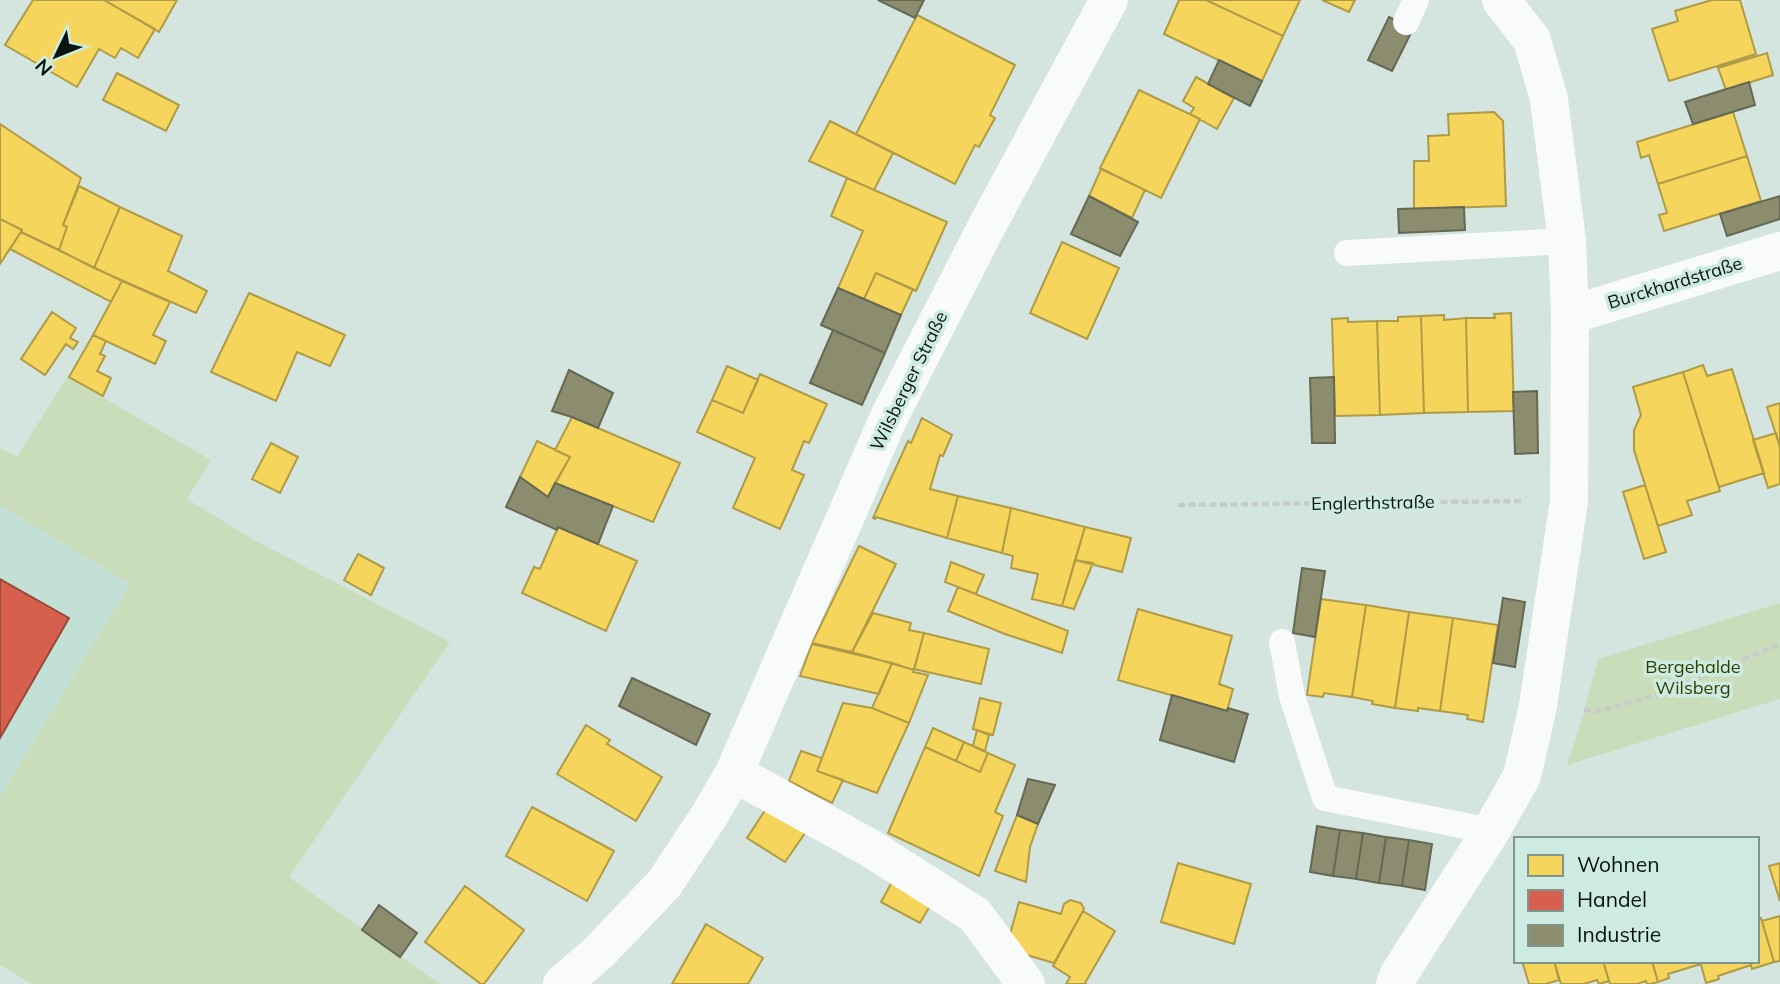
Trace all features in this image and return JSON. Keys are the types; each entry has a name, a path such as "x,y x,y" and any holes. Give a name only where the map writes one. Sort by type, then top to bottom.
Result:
{"street":[{"name":"Wilsberger Straße","path":"562,984 598,952 663,884 709,816 734,773 889,417 989,222 1109,0"},
{"path":"1403,981 1522,776 1538,706 1569,500 1570,315 1567,241 1549,99 1532,40 1501,0"},
{"name":"Burckhardstraße","path":"1570,315 1780,251"},
{"path":"734,773 870,848 975,915 1026,984"}],"lane":[{"path":"1348,253 1567,241"},
{"path":"1282,642 1292,696 1325,799 1491,831"}],"path":[{"name":"Englerthstraße","path":"1178,505 1569,500"},
{"path":"1538,706 1600,711 1670,691 1780,644"}],"shaded area":[{"path":"0,505 130,584 0,797"}],"green space":[{"path":"67,377 211,460 187,499 254,540 450,642 289,877 440,984 32,984 0,965 0,797 130,584 0,505 0,448 17,457"},
{"name":"Bergehalde Wilsberg","path":"1780,603 1780,699 1567,765 1598,659"}],"building: Wohnen":[{"path":"33,0 104,0 155,29 138,58 121,48 115,58 99,49 77,87 5,45"},
{"path":"104,0 177,0 159,32"},
{"path":"1179,0 1206,0 1283,36 1262,81 1164,34"},
{"path":"1206,0 1300,0 1283,36"},
{"path":"1322,0 1355,0 1349,12"},
{"path":"1712,0 1740,0 1756,54 1669,81 1652,29 1678,21 1675,11"},
{"path":"917,15 1015,65 990,115 995,118 979,147 975,145 955,184 856,134"},
{"path":"1767,53 1773,75 1726,90 1718,68"},
{"path":"117,73 179,105 166,131 103,100"},
{"path":"1196,77 1234,98 1217,129 1190,114 1194,108 1183,101"},
{"path":"1139,90 1200,119 1161,198 1100,168"},
{"path":"1494,112 1503,121 1506,206 1414,209 1414,161 1429,161 1428,136 1449,135 1448,114"},
{"path":"1733,112 1747,156 1658,184 1649,155 1641,158 1637,142"},
{"path":"830,121 893,153 874,190 809,161"},
{"path":"0,124 81,178 63,225 67,227 59,250 0,219"},
{"path":"1747,156 1761,201 1664,231 1659,215 1667,213 1658,184"},
{"path":"1101,169 1145,190 1132,218 1089,196"},
{"path":"847,178 947,222 916,291 876,273 864,299 838,288 863,231 831,216"},
{"path":"79,186 120,207 94,268 59,250 67,227 63,225"},
{"path":"120,207 182,236 168,271 207,291 196,313 94,268"},
{"path":"0,219 22,230 0,264"},
{"path":"21,232 122,281 111,302 10,249"},
{"path":"1062,242 1119,268 1087,339 1030,313"},
{"path":"876,273 913,289 901,315 864,299"},
{"path":"122,281 170,302 153,335 166,341 155,364 93,335"},
{"path":"249,293 345,335 330,366 297,352 276,401 211,372"},
{"path":"52,312 76,328 70,338 78,342 73,349 66,344 45,375 21,359"},
{"path":"1511,313 1514,411 1468,412 1466,318 1495,318 1494,314"},
{"path":"1444,315 1444,320 1466,318 1468,412 1424,413 1421,316"},
{"path":"1421,316 1424,413 1380,415 1377,321 1398,321 1398,317"},
{"path":"1348,318 1348,322 1377,321 1380,415 1335,416 1332,319"},
{"path":"93,335 106,341 100,354 105,356 97,371 111,378 103,396 69,377"},
{"path":"1703,365 1707,376 1732,369 1764,473 1719,487 1683,372"},
{"path":"727,366 758,380 743,413 712,400"},
{"path":"1683,372 1720,491 1687,501 1692,515 1658,526 1634,450 1634,430 1641,415 1633,387"},
{"path":"760,374 827,404 809,443 804,441 792,470 804,475 780,529 733,508 755,458 697,432 712,400 743,413"},
{"path":"1780,403 1780,447 1767,407"},
{"path":"572,417 680,463 653,522 555,483 570,457 555,450"},
{"path":"922,418 952,435 943,456 940,455 930,489 958,496 947,538 873,518 908,441 911,443"},
{"path":"1776,433 1780,447 1780,484 1768,488 1753,440"},
{"path":"537,441 570,457 548,497 520,477"},
{"path":"271,443 298,457 280,493 252,479"},
{"path":"1645,485 1666,552 1644,559 1623,492"},
{"path":"958,496 1011,508 1002,553 947,538"},
{"path":"1011,508 1085,527 1062,606 1032,599 1038,574 1011,568 1013,556 1002,553"},
{"path":"558,527 637,561 606,631 522,593 534,567 540,569"},
{"path":"1085,527 1131,538 1122,572 1075,560"},
{"path":"859,546 896,564 852,652 812,643"},
{"path":"358,554 384,568 371,595 344,580"},
{"path":"1075,560 1093,563 1074,609 1062,606"},
{"path":"951,562 984,575 976,594 945,582"},
{"path":"958,587 1068,631 1062,653 948,611"},
{"path":"1321,599 1366,605 1352,697 1324,693 1323,697 1307,695"},
{"path":"1366,605 1409,612 1395,708 1352,697"},
{"path":"1138,609 1232,636 1219,684 1233,689 1227,711 1118,680"},
{"path":"1409,612 1453,618 1440,711 1395,708"},
{"path":"873,613 911,623 909,630 924,633 914,670 852,652"},
{"path":"1453,618 1498,625 1483,722 1467,719 1468,715 1440,711"},
{"path":"924,633 989,649 981,684 914,669"},
{"path":"812,644 892,663 879,694 800,676"},
{"path":"892,663 928,675 909,723 872,708"},
{"path":"980,698 1001,703 993,735 973,729"},
{"path":"843,703 872,708 909,723 877,793 817,771"},
{"path":"586,725 610,740 607,744 662,777 636,821 557,774"},
{"path":"933,728 964,742 956,761 925,747"},
{"path":"977,730 989,735 985,751 973,746"},
{"path":"964,742 988,753 980,772 956,761"},
{"path":"925,747 980,772 988,753 1015,765 995,812 1003,816 979,876 888,833"},
{"path":"801,751 822,758 817,771 843,780 832,803 789,781"},
{"path":"771,801 810,826 785,862 747,838"},
{"path":"532,807 614,851 587,901 506,856"},
{"path":"1017,815 1038,824 1030,847 1026,882 995,871"},
{"path":"1178,863 1251,884 1234,944 1161,922"},
{"path":"1780,863 1780,901 1769,866"},
{"path":"894,878 934,899 920,923 881,902"},
{"path":"465,886 524,930 484,984 425,942"},
{"path":"1070,900 1081,903 1084,909 1054,963 1006,949 1019,902 1061,914 1064,904"},
{"path":"1083,911 1115,931 1086,984 1066,984 1070,977 1053,966"},
{"path":"1780,916 1780,961 1774,962 1762,921"},
{"path":"1759,918 1774,962 1752,969 1750,963 1759,963"},
{"path":"706,924 763,958 748,984 672,984"},
{"path":"1523,963 1555,963 1559,980 1546,984 1529,984"},
{"path":"1555,963 1604,963 1609,981 1599,984 1597,980 1584,984 1561,984"},
{"path":"1604,963 1653,963 1658,982 1651,984 1646,981 1637,984 1610,984"},
{"path":"1653,963 1701,963 1668,974 1669,978 1658,982"},
{"path":"1701,963 1750,963 1751,965 1706,983"}],"building: Handel":[{"path":"0,579 69,618 0,738"}],"building: Industrie":[{"path":"878,0 924,0 915,18"},
{"path":"1389,17 1413,29 1392,71 1368,60"},
{"path":"1219,60 1262,81 1250,106 1208,84"},
{"path":"1749,82 1755,105 1693,124 1685,102"},
{"path":"1089,196 1138,222 1120,256 1071,234"},
{"path":"1780,196 1780,219 1727,236 1720,214"},
{"path":"1464,207 1465,230 1399,233 1398,209"},
{"path":"838,288 901,315 885,353 821,325"},
{"path":"833,330 885,353 862,405 810,383"},
{"path":"569,370 613,393 598,428 552,411"},
{"path":"1334,377 1335,443 1312,443 1310,378"},
{"path":"1537,391 1538,453 1515,454 1513,392"},
{"path":"520,477 548,497 555,483 613,506 598,544 558,527 557,530 506,507"},
{"path":"1302,568 1325,571 1315,637 1293,633"},
{"path":"1503,598 1525,602 1515,667 1493,663"},
{"path":"632,678 710,714 696,745 619,706"},
{"path":"1172,695 1227,711 1228,708 1248,714 1234,762 1160,740"},
{"path":"1028,779 1055,785 1038,824 1017,815"},
{"path":"1317,826 1340,830 1333,876 1310,872"},
{"path":"1340,830 1363,833 1356,879 1333,876"},
{"path":"1363,833 1386,837 1379,883 1356,879"},
{"path":"1386,837 1409,840 1402,886 1379,883"},
{"path":"1409,840 1432,844 1425,890 1402,886"},
{"path":"379,905 417,933 400,957 362,930"}]}
